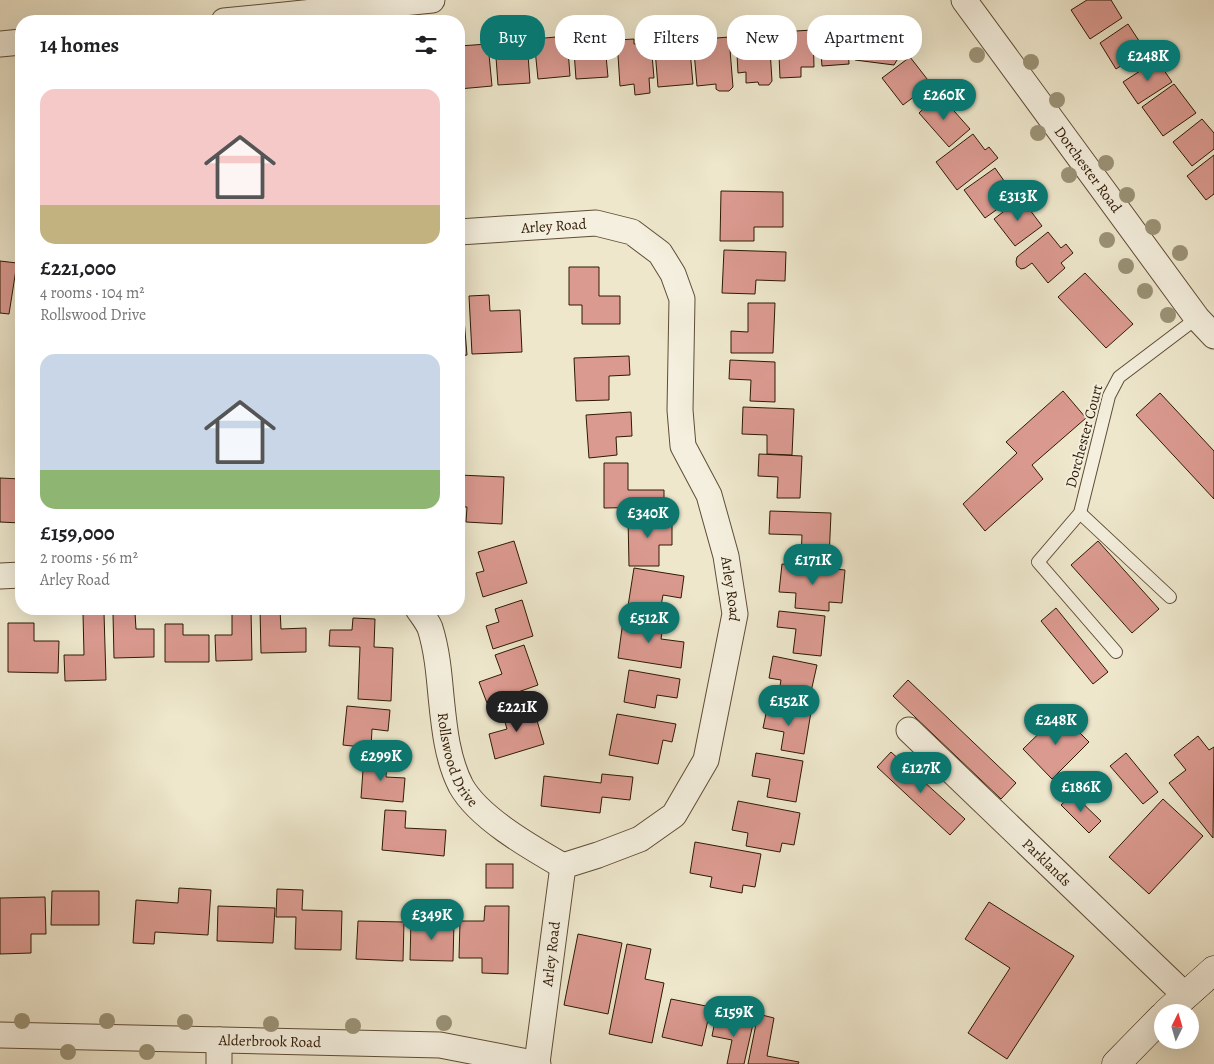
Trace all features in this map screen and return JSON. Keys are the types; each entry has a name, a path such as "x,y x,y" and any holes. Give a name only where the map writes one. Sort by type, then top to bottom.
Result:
{"main road":[{"path":"1176,1004 1214,970"},
{"path":"1116,1064 1154,1026"}],"street":[{"path":"283,15 432,0"},
{"name":"Dorchester Road","path":"964,0 1197,318 1214,336"},
{"path":"0,44 15,43"},
{"name":"Arley Road","path":"465,232 596,222 632,232 660,253 673,274 682,299 680,410 683,446 709,495 726,556 735,614 706,760 674,815 640,839 562,866 538,1064"},
{"path":"0,576 15,576"},
{"name":"Rollswood Drive","path":"422,615 429,627 439,671 444,730 451,759 461,785 477,808 538,852 562,866"},
{"name":"Parklands","path":"909,730 1176,1004"},
{"name":"Alderbrook Road","path":"0,1035 219,1052 440,1045 538,1064"}],"lane":[{"name":"Dorchester Court","path":"1116,652 1038,562 1080,512 1109,396 1119,377 1197,318"},
{"path":"1080,512 1170,597"}],"building":[{"path":"1087,0 1111,0 1122,18 1090,39 1071,10"},
{"path":"1128,24 1145,50 1116,69 1100,43"},
{"path":"807,30 807,60 814,60 814,67 801,67 801,77 780,78 779,60 797,60 797,31"},
{"path":"555,37 555,60 569,60 570,76 538,79 536,60 545,60 545,38"},
{"path":"727,37 727,60 731,60 733,87 729,91 719,91 716,89 716,84 697,86 695,60 717,60 717,38"},
{"path":"634,39 635,60 652,60 654,78 649,78 650,93 635,95 634,84 620,86 618,60 625,60 625,40"},
{"path":"480,45 480,60 490,60 492,86 465,88 465,46"},
{"path":"496,60 528,60 530,83 498,85"},
{"path":"575,60 606,60 608,77 576,79"},
{"path":"656,60 691,60 693,84 658,87"},
{"path":"737,60 771,60 772,81 769,85 759,85 758,82 746,83 746,72 738,73"},
{"path":"822,60 849,60 849,64 822,66"},
{"path":"855,60 897,60 894,65"},
{"path":"906,60 912,60 931,84 903,105 882,78"},
{"path":"1157,60 1172,82 1138,104 1123,82"},
{"path":"1174,84 1196,113 1163,136 1142,107"},
{"path":"939,94 970,129 949,147 919,113"},
{"path":"1202,119 1214,133 1214,149 1192,166 1173,142"},
{"path":"973,134 985,150 989,147 998,158 957,190 936,162"},
{"path":"1214,155 1214,194 1206,200 1187,176"},
{"path":"995,168 1007,185 1012,182 1020,193 985,218 964,190"},
{"path":"721,191 783,192 783,227 754,227 754,241 720,241"},
{"path":"1021,198 1042,226 1015,246 994,219"},
{"path":"1048,232 1061,248 1066,244 1073,253 1061,263 1065,268 1048,283 1032,263 1021,269 1017,266 1016,262 1017,257"},
{"path":"724,250 786,252 785,281 756,280 755,294 722,293"},
{"path":"0,261 15,263 15,276 9,314 0,313"},
{"path":"569,267 599,267 599,296 620,296 620,324 582,324 582,305 569,305"},
{"path":"1085,273 1133,324 1106,348 1058,297"},
{"path":"489,295 490,311 520,310 522,352 472,354 469,296"},
{"path":"748,303 775,303 773,353 731,353 731,331 748,332"},
{"path":"465,331 467,355 465,355"},
{"path":"629,356 630,375 609,376 609,400 576,401 574,358"},
{"path":"730,360 775,362 775,402 750,401 751,380 729,379"},
{"path":"1063,391 1086,418 1032,465 1043,479 985,531 963,504 1017,453 1006,442"},
{"path":"1160,393 1214,451 1214,499 1136,415"},
{"path":"743,407 794,409 792,455 767,454 767,435 742,434"},
{"path":"631,412 632,436 616,437 617,455 589,458 586,415"},
{"path":"759,454 802,456 800,498 777,498 778,477 758,476"},
{"path":"604,463 628,463 628,490 664,490 664,507 604,508"},
{"path":"465,475 504,477 502,524 466,522 467,507 465,507"},
{"path":"0,478 15,479 15,523 0,522"},
{"path":"770,511 831,513 829,559 801,558 802,535 769,534"},
{"path":"628,517 672,517 672,545 659,545 659,566 629,566"},
{"path":"514,541 527,583 483,597 476,573 484,571 478,552"},
{"path":"1098,541 1159,609 1132,633 1071,565"},
{"path":"782,564 845,570 842,603 829,602 829,611 795,608 796,593 779,592"},
{"path":"634,568 684,576 681,598 663,595 660,611 628,606"},
{"path":"522,600 533,636 493,649 486,626 499,622 495,609"},
{"path":"1056,608 1108,672 1093,684 1041,621"},
{"path":"779,611 825,616 821,656 793,653 796,629 777,627"},
{"path":"83,615 104,615 106,680 65,681 64,655 84,655"},
{"path":"113,615 135,615 136,629 154,629 154,657 114,658"},
{"path":"232,615 251,615 252,660 216,661 215,635 232,635"},
{"path":"260,615 280,615 281,629 306,628 306,652 261,653"},
{"path":"639,616 664,620 661,639 684,642 681,668 618,658 623,621 638,623"},
{"path":"353,618 375,619 374,647 393,648 391,701 358,699 360,647 329,646 330,630 352,630"},
{"path":"8,623 34,623 34,641 59,641 58,673 8,672"},
{"path":"165,624 183,624 183,635 209,635 209,662 165,662"},
{"path":"524,645 538,685 487,703 479,682 502,674 495,655"},
{"path":"773,656 817,665 808,705 778,699 781,680 769,678"},
{"path":"629,670 680,679 677,698 657,695 655,708 624,702"},
{"path":"908,680 1016,783 1001,799 893,696"},
{"path":"532,704 544,744 495,759 489,734 507,729 502,712"},
{"path":"768,704 811,712 804,754 781,750 784,732 763,728"},
{"path":"347,706 390,710 388,731 372,729 371,748 343,745"},
{"path":"1060,713 1089,742 1052,779 1023,749"},
{"path":"617,714 676,724 672,742 663,740 658,764 609,755"},
{"path":"1198,736 1209,750 1214,747 1213,838 1169,783 1186,770 1174,755"},
{"path":"891,752 965,819 950,835 877,767"},
{"path":"756,753 803,761 796,802 767,797 770,779 752,776"},
{"path":"1126,753 1158,792 1143,804 1110,766"},
{"path":"364,756 387,758 386,777 405,778 403,802 361,798"},
{"path":"602,774 633,777 630,800 602,797 600,813 541,806 544,776 601,783"},
{"path":"1073,794 1101,821 1089,833 1061,805"},
{"path":"1163,799 1203,836 1149,894 1109,857"},
{"path":"738,801 800,813 794,845 782,843 780,852 746,846 748,833 732,830"},
{"path":"385,810 406,811 405,828 446,830 444,856 382,850"},
{"path":"695,842 761,854 755,887 743,885 742,893 710,887 712,877 690,873"},
{"path":"486,864 513,864 513,888 486,888"},
{"path":"179,888 211,890 208,935 155,932 154,944 133,943 136,900 178,903"},
{"path":"277,889 303,890 302,910 342,911 341,950 295,949 296,917 276,917"},
{"path":"52,891 99,891 99,925 51,925"},
{"path":"45,897 46,934 31,934 31,953 0,954 0,898"},
{"path":"989,902 1074,956 1007,1059 968,1033 1010,968 965,939"},
{"path":"218,906 275,908 273,943 217,941"},
{"path":"485,906 509,906 508,974 482,973 482,958 459,958 460,921 484,921"},
{"path":"358,921 404,922 403,961 356,959"},
{"path":"411,921 454,922 453,961 410,960"},
{"path":"578,934 622,943 608,1014 564,1005"},
{"path":"627,944 651,949 645,979 664,983 652,1043 609,1034"},
{"path":"671,999 711,1007 702,1046 662,1037"},
{"path":"758,1014 774,1018 767,1056 799,1062 798,1064 748,1064"},
{"path":"716,1016 753,1024 744,1064 727,1064 732,1040 712,1036"}]}
